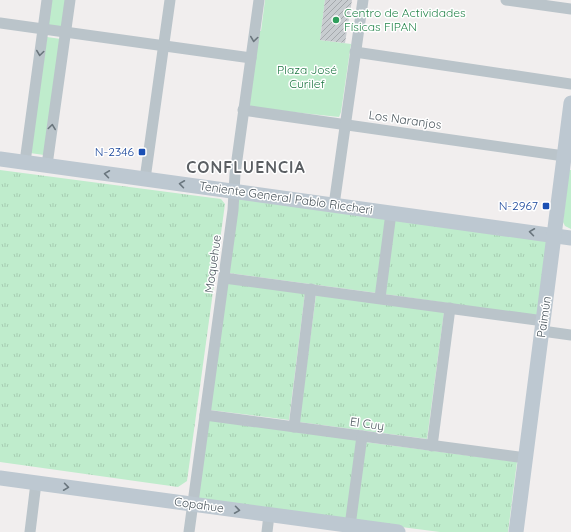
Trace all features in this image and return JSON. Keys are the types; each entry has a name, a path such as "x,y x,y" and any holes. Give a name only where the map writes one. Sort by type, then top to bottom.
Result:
{"street":[{"path":"25,162 47,0"},
{"path":"47,165 70,0"},
{"path":"145,179 170,0"},
{"name":"Moquehue","path":"189,532 224,278 234,191 234,174 259,0"},
{"path":"334,205 363,0"},
{"path":"506,0 571,9"},
{"path":"0,23 251,58"},
{"path":"356,52 571,84"},
{"name":"Los Naranjos","path":"244,110 564,156"},
{"name":"Paimún","path":"516,532 555,236 555,219 570,112"},
{"name":"Teniente General Pablo Riccheri","path":"0,159 571,238"},
{"path":"380,298 392,213"},
{"path":"224,278 450,308 543,326 571,335"},
{"path":"294,427 311,289"},
{"path":"432,446 450,308"},
{"name":"El Cuy","path":"205,415 526,458"},
{"path":"346,527 362,436"},
{"name":"Copahue","path":"0,478 193,504 346,527 398,532"},
{"path":"30,532 36,483"},
{"path":"267,532 269,515"}],"green space":[{"path":"52,0 66,0 62,27 48,25"},
{"name":"Plaza José Curilef","path":"265,0 325,0 320,40 351,44 339,117 255,108 249,105 257,31 261,31"},
{"path":"47,37 61,39 44,155 30,153"},
{"path":"0,170 221,199 225,204 187,481 178,487 0,462"},
{"path":"569,170 571,170 571,229 565,226 563,222"},
{"path":"239,198 387,218 377,293 229,273"},
{"path":"394,219 548,241 537,316 384,294"},
{"path":"227,283 305,293 289,420 210,410"},
{"path":"316,295 444,312 427,439 299,422"},
{"path":"209,420 357,440 346,520 198,499"},
{"path":"365,442 517,462 508,532 440,532 355,521"}],"building":[{"name":"Centro de Actividades Físicas FIPAN","path":"325,0 352,0 345,43 320,40"}],"place":[{"name":"Centro de Actividades Físicas FIPAN","path":"336,20"},
{"name":"N-2346","path":"142,152"},
{"name":"N-2967","path":"546,206"}],"district":[{"name":"CONFLUENCIA","path":"246,167"}]}
